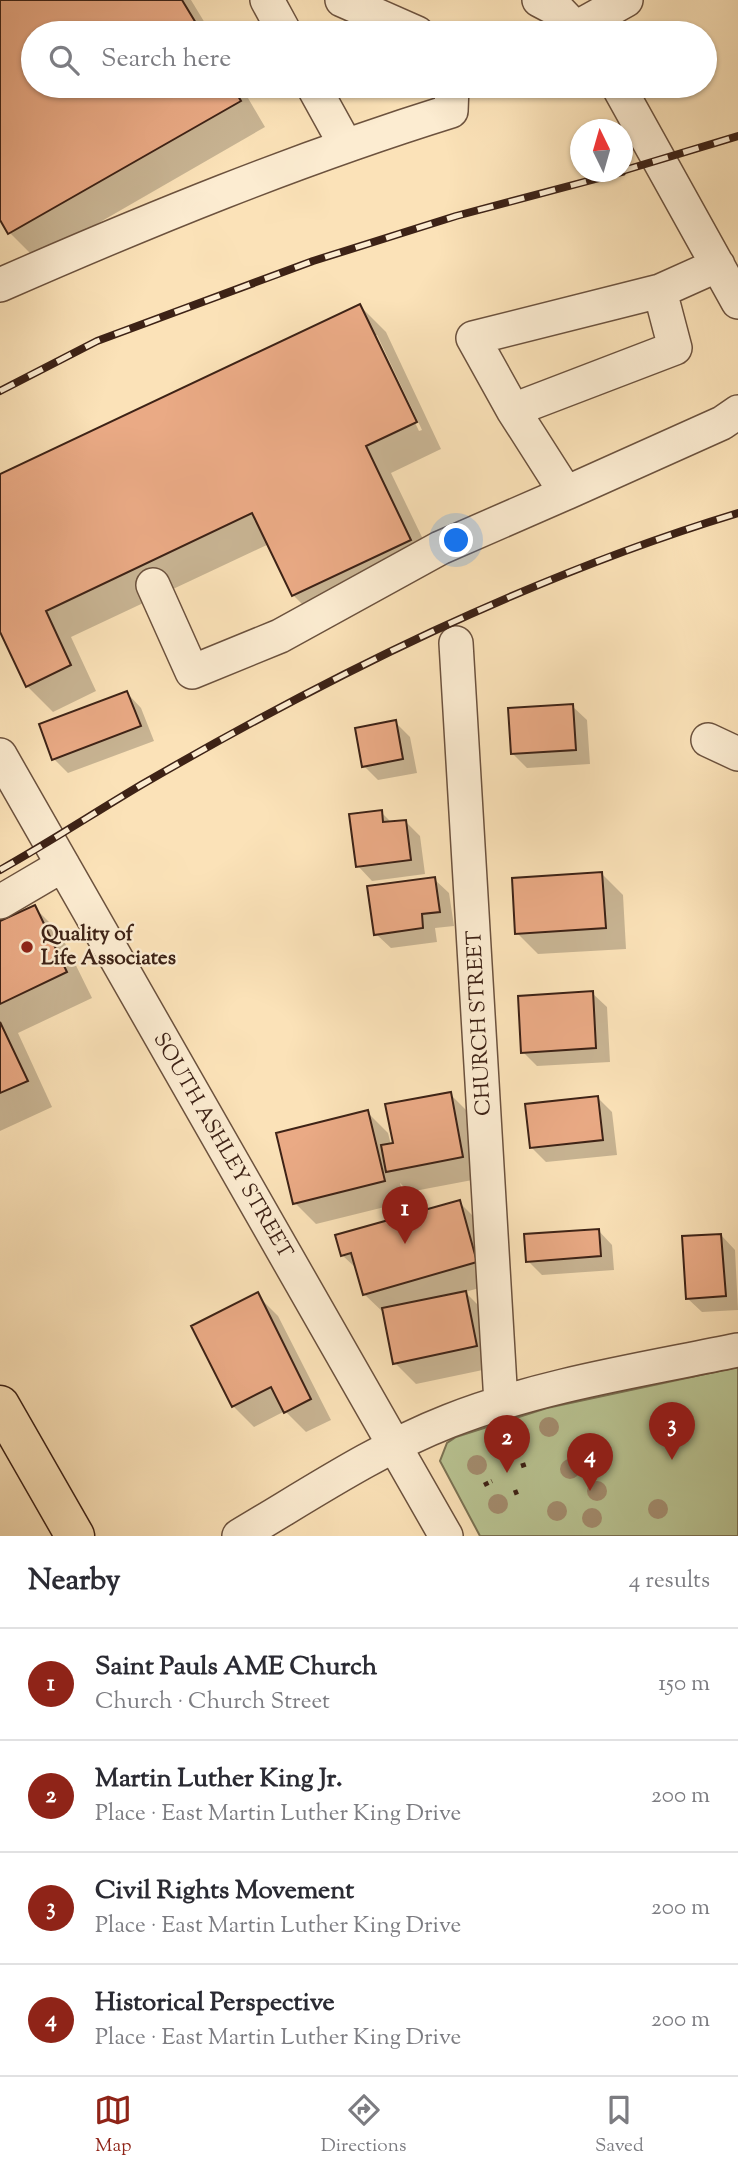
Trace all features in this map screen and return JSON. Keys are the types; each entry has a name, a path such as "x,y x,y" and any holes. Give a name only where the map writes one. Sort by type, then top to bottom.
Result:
{"main road":[{"path":"0,1405 75,1536"}],"street":[{"path":"267,0 278,21"},
{"path":"342,0 389,21"},
{"path":"539,0 558,9 569,21"},
{"path":"593,21 626,0"},
{"path":"320,98 345,144"},
{"path":"0,285 146,220 345,144 451,111 452,98"},
{"path":"625,98 738,302"},
{"path":"566,493 513,410 473,338 660,291 718,265"},
{"path":"513,410 675,348 660,291"},
{"path":"153,585 192,673 280,636 440,548 722,424 738,412"},
{"name":"CHURCH STREET","path":"456,643 501,1404"},
{"path":"708,740 738,754"},
{"name":"SOUTH ASHLEY STREET","path":"0,755 446,1536"},
{"path":"0,902 62,865"},
{"path":"239,1536 394,1446 447,1422 564,1385 738,1350"}],"path":[{"path":"495,1452 499,1458"},
{"path":"484,1485 492,1482"}],"green space":[{"path":"738,1367 738,1536 480,1536 440,1461 447,1443 456,1437 547,1408"}],"building":[{"path":"0,0 182,0 195,21 21,21 21,98 239,98 241,101 8,234 0,220"},
{"path":"360,304 417,422 366,446 411,540 292,596 252,513 46,611 71,665 26,687 0,632 0,474"},
{"path":"127,691 141,726 52,760 39,724"},
{"path":"573,704 576,750 511,754 508,708"},
{"path":"396,720 403,759 362,767 355,728"},
{"path":"382,810 383,822 406,820 411,860 356,867 349,814"},
{"path":"602,872 606,928 515,934 512,878"},
{"path":"435,877 440,912 422,914 423,928 374,935 367,886"},
{"name":"Quality of Life Associates","path":"35,905 67,972 0,1004 0,921"},
{"path":"593,991 596,1048 521,1053 518,996"},
{"path":"0,1022 28,1081 0,1093"},
{"path":"451,1092 463,1157 386,1172 381,1145 393,1143 385,1104"},
{"path":"598,1096 603,1140 530,1148 525,1104"},
{"path":"368,1110 385,1181 293,1204 276,1133"},
{"path":"460,1200 477,1262 363,1295 351,1253 341,1256 335,1235"},
{"path":"599,1229 601,1256 526,1262 524,1234"},
{"path":"721,1234 726,1296 686,1299 682,1236"},
{"path":"466,1291 477,1346 393,1364 382,1308"},
{"path":"258,1292 311,1399 284,1413 271,1387 232,1407 191,1326"}],"railway":[{"path":"633,168 738,136"},
{"path":"0,391 97,341 313,261 456,216 584,182"},
{"path":"0,870 141,785 284,705 432,632 583,567 738,513"}],"place":[{"name":"Quality of Life Associates","path":"27,947"},
{"name":"Saint Pauls AME Church","path":"405,1244"},
{"name":"Civil Rights Movement","path":"672,1460"},
{"name":"Martin Luther King Jr.","path":"507,1473"},
{"name":"Historical Perspective","path":"590,1491"}]}
